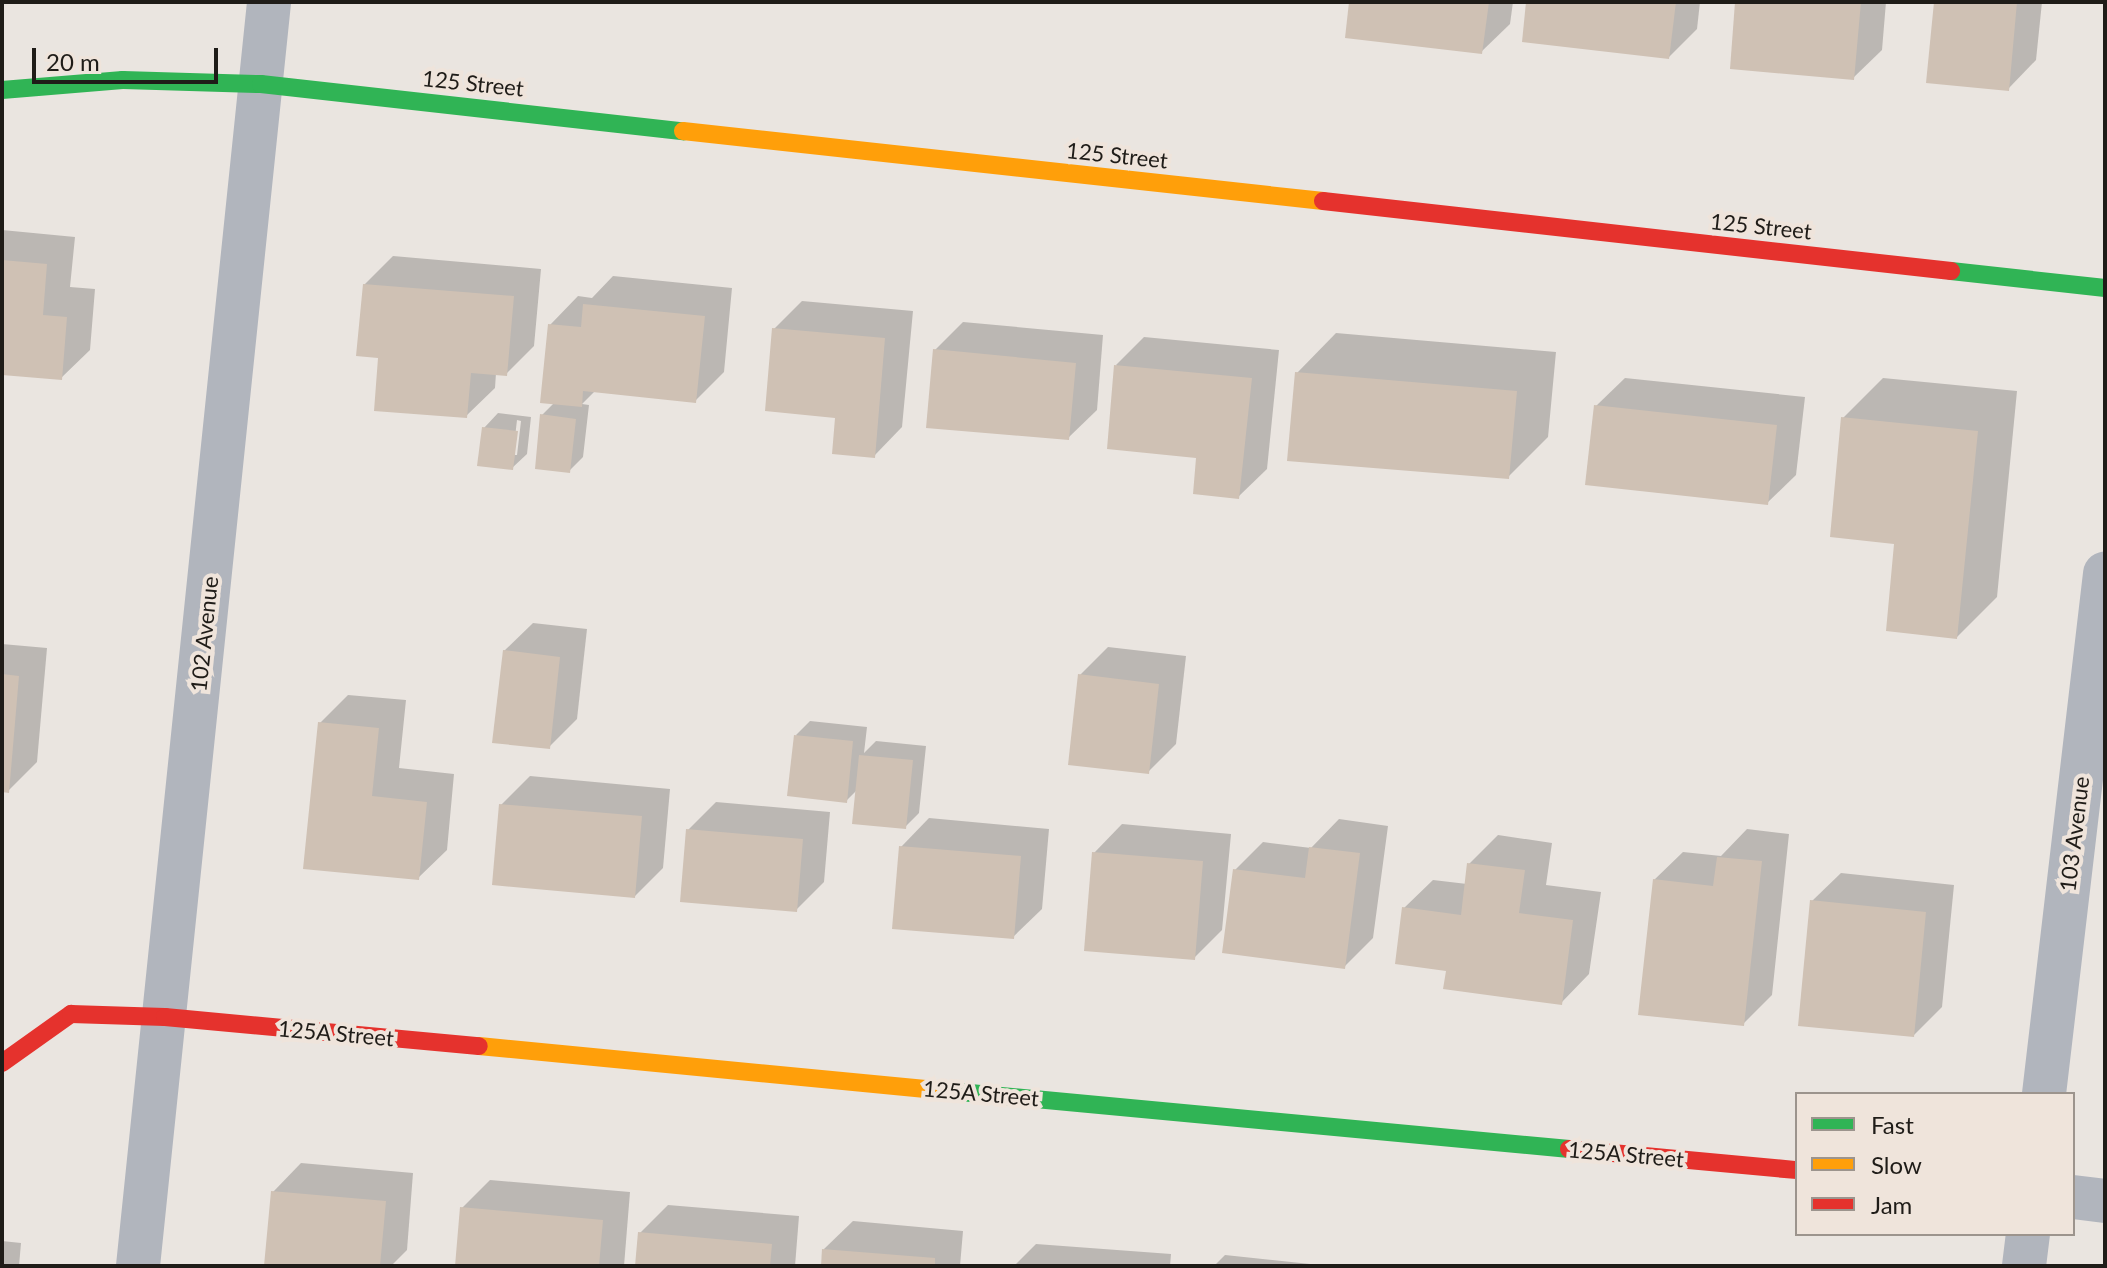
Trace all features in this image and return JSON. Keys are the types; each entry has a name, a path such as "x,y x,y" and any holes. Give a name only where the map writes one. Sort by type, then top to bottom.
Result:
{"street":[{"name":"102 Avenue","path":"138,1266 269,2"},
{"name":"125 Street","path":"2,90 123,80 261,84 2105,288"},
{"name":"103 Avenue","path":"2044,1092 2105,574"},
{"name":"125A Street","path":"2,1063 71,1014 165,1017 1795,1170"},
{"path":"2075,1197 2105,1201"},
{"path":"2024,1266 2028,1236"}],"building":[{"path":"1349,2 1489,2 1482,54 1345,38"},
{"path":"1526,2 1676,2 1669,59 1522,42"},
{"path":"1735,2 1861,2 1854,80 1730,69"},
{"path":"1934,2 2017,2 2009,91 1926,83"},
{"path":"2,260 47,264 43,315 67,317 62,380 2,375"},
{"path":"363,284 514,296 507,376 471,373 467,418 374,411 378,358 356,356"},
{"path":"583,304 705,316 696,403 583,391 582,407 540,403 548,324 581,327"},
{"path":"772,328 885,338 875,458 832,454 835,418 765,411"},
{"path":"933,349 1076,363 1069,440 926,428"},
{"path":"1114,365 1252,378 1239,499 1193,494 1196,458 1107,449"},
{"path":"1295,372 1517,391 1509,479 1287,461"},
{"path":"1594,405 1777,425 1768,505 1585,485"},
{"path":"540,414 576,419 570,473 535,469"},
{"path":"1841,417 1978,431 1957,639 1886,631 1894,544 1830,537"},
{"path":"482,427 518,431 513,470 477,466"},
{"path":"503,650 560,657 550,749 492,743"},
{"path":"2,674 19,676 9,793 2,792"},
{"path":"1078,674 1159,684 1149,774 1068,765"},
{"path":"318,722 379,728 372,796 427,802 419,880 303,869"},
{"path":"794,735 853,741 847,803 787,796"},
{"path":"859,755 913,760 906,829 852,824"},
{"path":"499,804 642,816 635,898 492,885"},
{"path":"686,829 803,839 797,912 680,902"},
{"path":"899,846 1021,856 1014,939 892,929"},
{"path":"1309,847 1360,853 1345,969 1222,953 1233,869 1305,878"},
{"path":"1092,852 1203,861 1195,960 1084,951"},
{"path":"1717,857 1762,861 1744,1026 1638,1015 1653,879 1713,886"},
{"path":"1467,863 1525,870 1519,913 1573,920 1562,1005 1443,989 1446,971 1395,964 1402,907 1461,915"},
{"path":"1810,900 1926,912 1914,1037 1798,1026"},
{"path":"271,1191 386,1201 380,1266 264,1266"},
{"path":"460,1207 603,1220 599,1266 455,1266"},
{"path":"638,1232 772,1244 770,1266 635,1266"},
{"path":"822,1249 935,1258 935,1266 821,1266"}],"traffic: fast":[{"path":"2,90 123,80 261,84 683,131"},
{"path":"1951,271 2105,288"},
{"path":"949,1091 1569,1149"}],"traffic: slow":[{"path":"683,131 1323,201"},
{"path":"479,1046 949,1091"}],"traffic: jam":[{"path":"1323,201 1951,271"},
{"path":"2,1063 71,1014 165,1017 479,1046"},
{"path":"1569,1149 1795,1170"}]}
